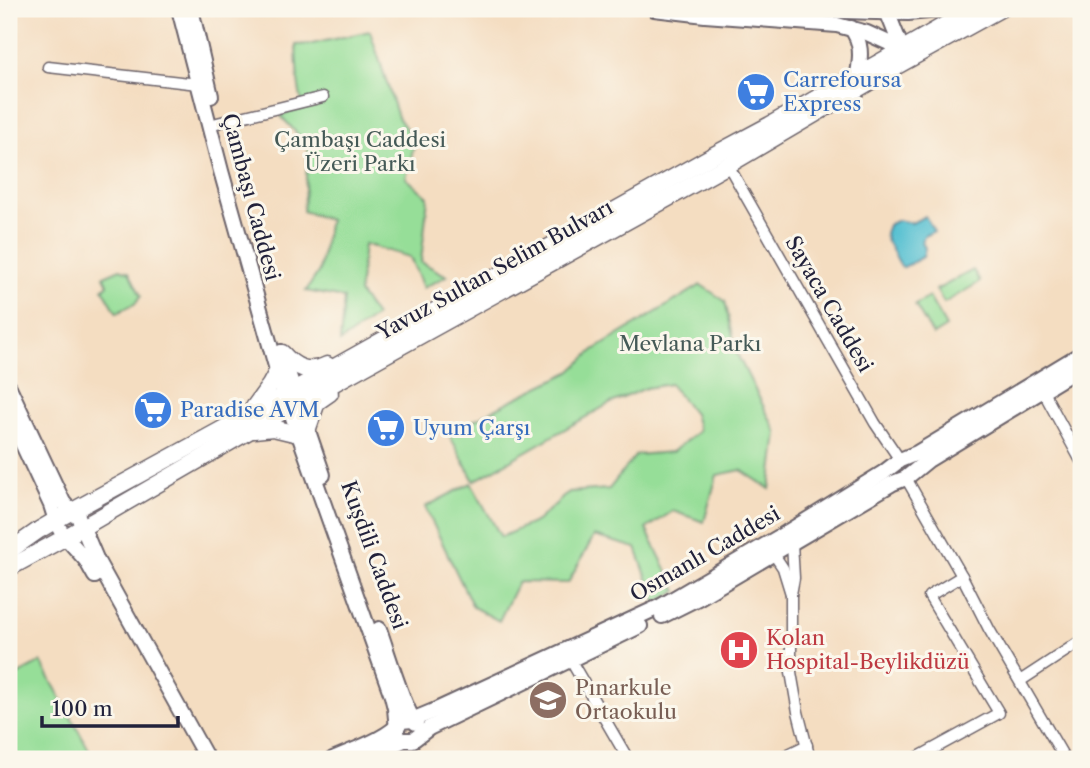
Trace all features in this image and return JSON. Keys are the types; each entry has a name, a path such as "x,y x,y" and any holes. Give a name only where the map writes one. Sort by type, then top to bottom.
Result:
{"main road":[{"name":"Çambaşı Caddesi","path":"179,9 277,372 292,399"},
{"name":"Çambaşı Caddesi","path":"191,9 217,123 282,353 292,399"},
{"path":"654,9 837,25 877,37 905,55"},
{"path":"781,9 922,13 950,9"},
{"name":"Yavuz Sultan Selim Bulvarı","path":"719,160 769,125 858,74 905,55 973,9"},
{"name":"Yavuz Sultan Selim Bulvarı","path":"9,551 72,511 250,422 905,55 1000,9"},
{"path":"887,11 905,55"},
{"path":"851,28 859,41 858,74"},
{"path":"277,372 250,422 302,433 317,402 341,385 346,369 331,363 310,370 291,363 282,353"},
{"name":"Osmanlı Caddesi","path":"789,538 899,461 917,453 1081,354"},
{"name":"Osmanlı Caddesi","path":"333,759 398,727 402,721 412,720 661,606 770,549 906,477 928,460 1081,367"},
{"path":"9,387 64,502 81,522 81,528 97,561 207,759"},
{"name":"Kuşdili Caddesi","path":"292,399 326,498 412,720 418,725 411,738 397,733 392,696 326,498"},
{"path":"9,415 62,533 86,560 199,759"},
{"name":"Yavuz Sultan Selim Bulvarı","path":"9,568 81,528 250,422"},
{"path":"899,461 909,461 912,466 906,477"},
{"name":"Osmanlı Caddesi","path":"360,759 411,738 698,598 770,549"}],"street":[{"path":"48,67 198,84"},
{"path":"217,123 323,97"},
{"name":"Sayaca Caddesi","path":"719,160 899,461"},
{"path":"1043,391 1081,461"},
{"path":"906,477 989,629 1065,759"},
{"path":"789,538 794,578 791,594 791,672 810,759"},
{"path":"770,549 783,568 791,594"},
{"path":"915,759 999,713 929,596 962,576"},
{"path":"1020,681 1081,641"},
{"path":"571,661 628,759"},
{"path":"778,759 807,745"}],"green space":[{"name":"Çambaşı Caddesi Üzeri Parkı","path":"370,31 398,117 415,142 406,178 428,197 421,262 447,276 423,288 410,257 364,244 359,293 376,316 340,342 344,298 306,291 319,271 329,220 303,211 309,145 280,115 304,108 296,45"},
{"path":"120,269 129,272 141,296 136,303 117,313 103,289 108,284 104,276"},
{"path":"973,270 980,282 944,303 936,290"},
{"name":"Mevlana Parkı","path":"701,285 725,301 737,354 777,433 770,489 741,470 717,475 704,522 673,511 646,529 677,591 656,603 636,548 594,536 568,583 518,582 499,621 473,607 425,507 471,483 501,537 537,521 569,492 609,489 636,455 672,452 699,431 694,414 670,384 646,388 609,404 474,481 449,434 570,372 594,350"},
{"path":"929,297 946,327 933,335 915,305"},
{"path":"41,662 94,759 9,759 9,679"}],"water":[{"path":"925,216 934,231 924,236 923,257 902,268 886,239 888,225 898,220 912,223"}],"place":[{"name":"Carrefoursa Express","path":"756,92"},
{"name":"Paradise AVM","path":"153,410"},
{"name":"Uyum Çarşı","path":"386,428"},
{"name":"Kolan Hospital-Beylikdüzü","path":"739,650"},
{"name":"Pınarkule Ortaokulu","path":"548,700"}]}
